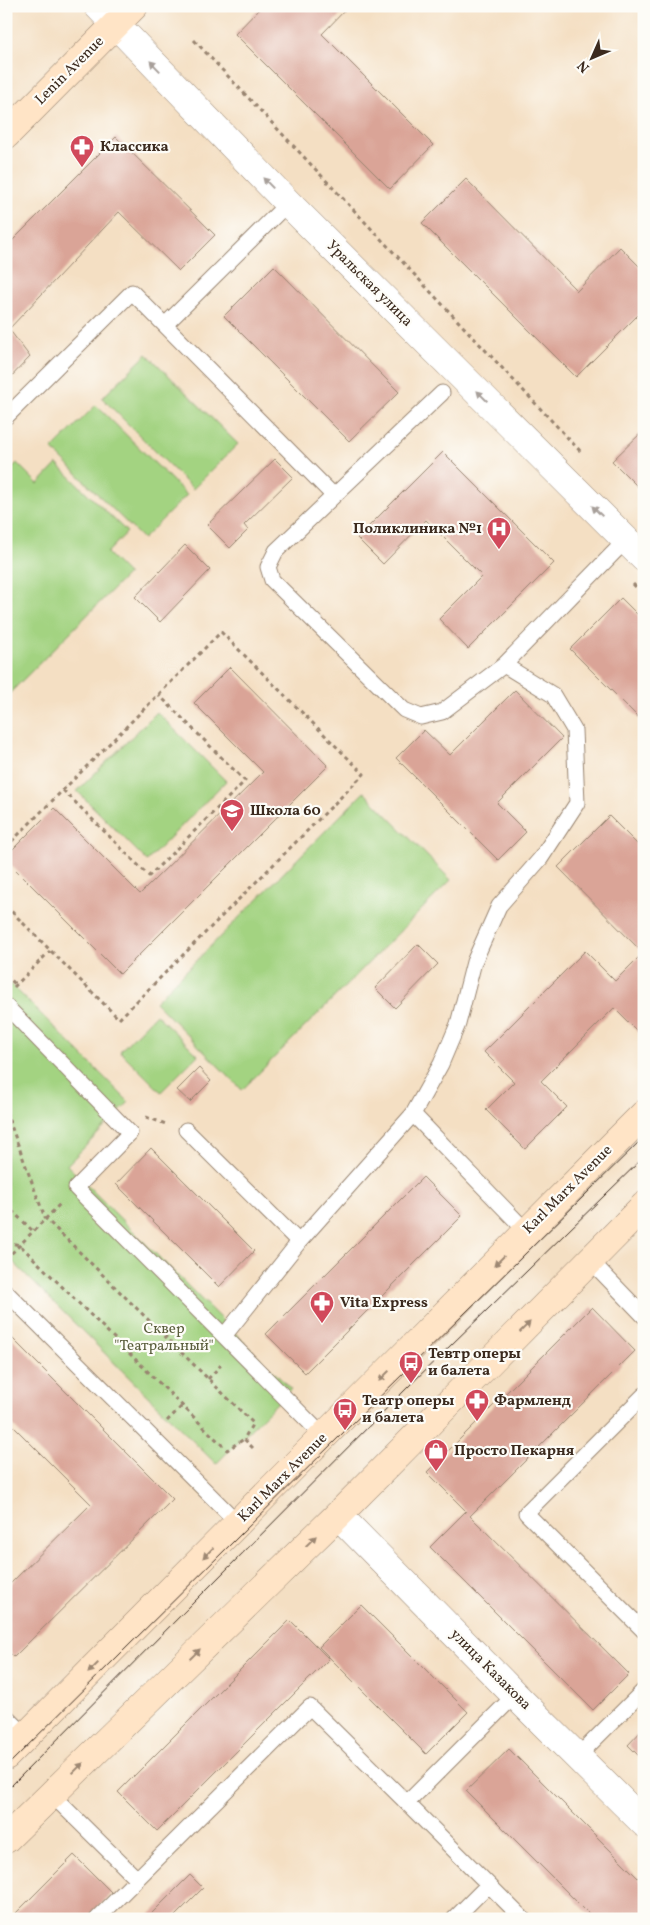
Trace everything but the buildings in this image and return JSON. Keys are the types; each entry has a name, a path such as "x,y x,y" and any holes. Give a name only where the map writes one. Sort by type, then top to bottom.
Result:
{"main road":[{"name":"Lenin Avenue","path":"6,135 116,12"},
{"name":"Karl Marx Avenue","path":"6,1756 644,1114"},
{"path":"6,1839 338,1515 644,1206"}],"street":[{"name":"Уральская улица","path":"116,12 288,203 635,549"},
{"name":"улица Казакова","path":"338,1515 514,1695 644,1823"}],"lane":[{"path":"165,325 288,203"},
{"path":"6,417 132,292 334,496"},
{"path":"442,393 276,551 268,567 272,580 404,710 421,717 442,712 504,665 635,549"},
{"path":"224,1336 299,1242 413,1114 441,1064 458,1024 474,962 499,906 541,858 577,803 574,730 553,695 504,665"},
{"path":"6,1006 130,1133 76,1188 324,1437"},
{"path":"413,1114 527,1232"},
{"path":"186,1130 299,1242"},
{"path":"590,1260 644,1316"},
{"path":"6,1292 238,1523"},
{"path":"644,1395 526,1513 644,1632"},
{"path":"577,1757 644,1690"},
{"path":"407,1803 514,1695"},
{"path":"97,1919 310,1707 523,1919"},
{"path":"6,1716 26,1736"},
{"path":"51,1794 138,1879"},
{"path":"454,1919 488,1885"}],"path":[{"path":"194,40 582,453"},
{"path":"6,847 222,632 364,774 119,1019 6,906"},
{"path":"63,790 149,876 245,780 159,694"},
{"path":"6,838 11,842"},
{"path":"11,990 50,950"},
{"path":"6,975 16,985"},
{"path":"6,1112 45,1218 253,1424 244,1439 227,1450 20,1245 6,1242"},
{"path":"130,1133 145,1117 186,1130"},
{"path":"6,1259 76,1188"},
{"path":"6,1205 34,1232"},
{"path":"244,1439 253,1448"}],"green space":[{"path":"147,354 238,444 193,489 102,398"},
{"path":"96,405 187,495 143,539 52,449"},
{"path":"17,463 38,484 57,464 127,532 107,553 128,574 6,697 6,474"},
{"path":"157,712 226,781 147,861 77,791"},
{"path":"364,792 451,880 242,1090 155,1002"},
{"name":"Сквер \"Театральный\"","path":"6,979 129,1102 67,1165 291,1389 216,1464 6,1255"},
{"path":"156,1014 198,1055 161,1092 120,1051"}],"tram line":[{"path":"6,1767 644,1137"},
{"path":"6,1791 411,1384 644,1157"}],"place":[{"name":"Классика","path":"82,168"},
{"name":"Поликлиника №1","path":"499,550"},
{"name":"Школа 60","path":"232,832"},
{"name":"Vita Express","path":"322,1324"},
{"name":"Тевтр оперы и балета","path":"411,1384"},
{"name":"Фармленд","path":"477,1422"},
{"name":"Театр оперы и балета","path":"345,1431"},
{"name":"Просто Пекарня","path":"436,1472"}]}
